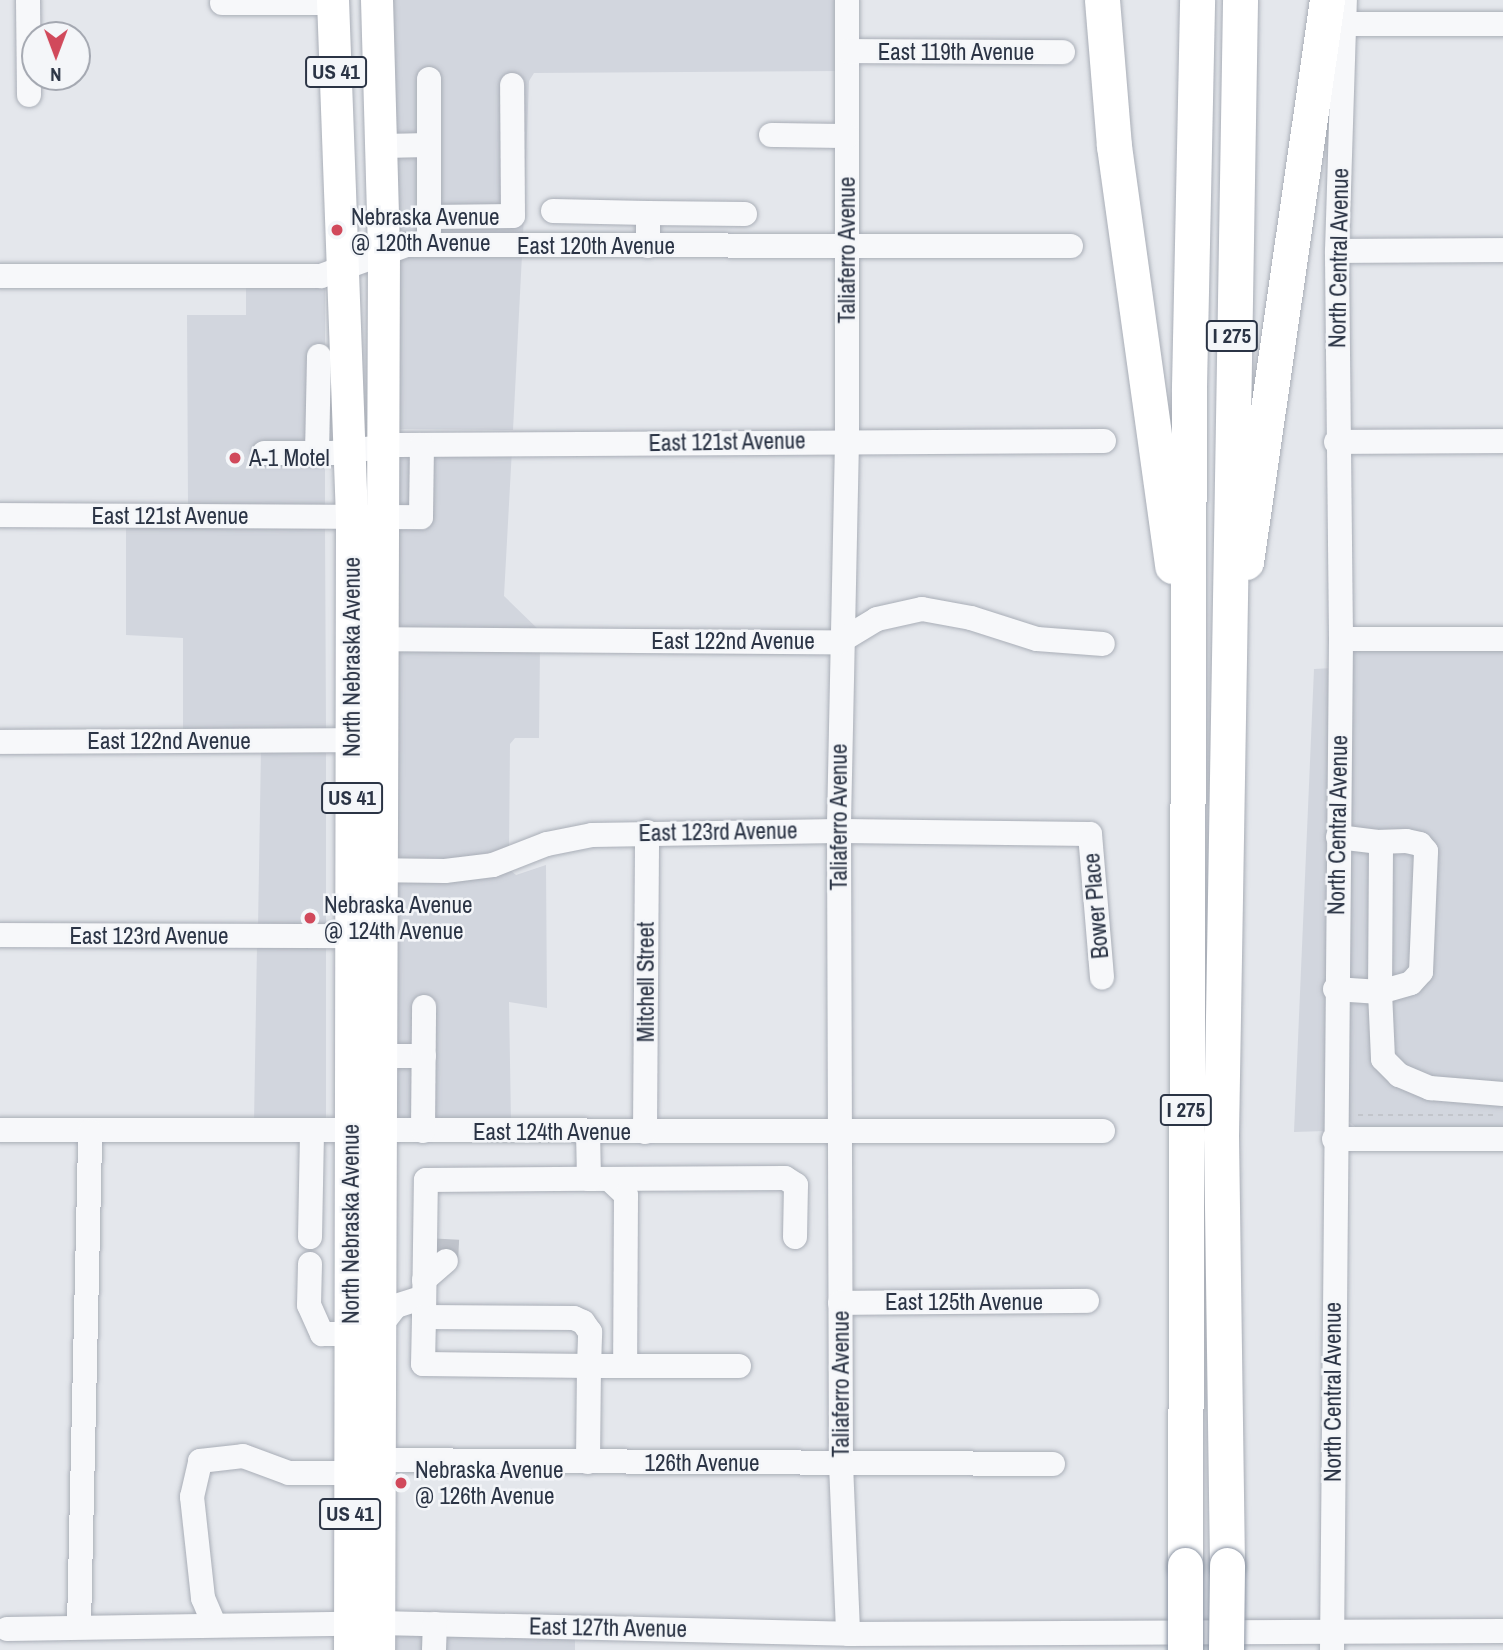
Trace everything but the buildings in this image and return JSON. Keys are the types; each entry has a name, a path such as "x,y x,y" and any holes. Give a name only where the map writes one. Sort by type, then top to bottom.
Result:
{"highway":[{"path":"1102,0 1114,146 1161,501 1187,656"},
{"name":"I 275","path":"1185,1650 1187,656 1197,0"},
{"name":"I 275","path":"1226,1650 1221,1136 1240,0"},
{"path":"1229,672 1293,263 1340,8"}],"main road":[{"name":"North Nebraska Avenue","path":"366,639 383,518 383,146 377,0"},
{"name":"North Nebraska Avenue","path":"333,2 352,517 366,639 366,1132 351,1334 360,1464 364,1637"},
{"name":"North Nebraska Avenue","path":"360,1464 381,1325 381,1272 366,1132 381,1056 366,936"}],"street":[{"path":"28,0 29,95"},
{"name":"Taliaferro Avenue","path":"847,0 847,440 839,642 839,831 843,1133 841,1464 848,1634"},
{"path":"222,3 333,2"},
{"path":"1340,8 1503,24"},
{"name":"North Central Avenue","path":"1332,1640 1335,989 1340,639 1336,442 1340,8"},
{"name":"East 119th Avenue","path":"848,51 1063,52"},
{"path":"429,79 429,245"},
{"path":"429,217 513,216 512,85"},
{"path":"771,135 847,136"},
{"path":"383,146 429,145"},
{"path":"553,211 745,214"},
{"path":"648,213 648,246"},
{"path":"467,217 467,245"},
{"name":"East 120th Avenue","path":"0,276 321,276 384,251 429,245 1071,246"},
{"path":"1337,251 1503,250"},
{"path":"317,453 319,356"},
{"name":"East 121st Avenue","path":"264,453 317,453 350,447 422,444 847,440 1104,441"},
{"path":"1336,442 1503,441"},
{"name":"East 121st Avenue","path":"0,515 421,517 422,444"},
{"name":"East 122nd Avenue","path":"366,639 839,642 877,620 922,609 971,618 1037,639 1103,644"},
{"path":"1340,639 1503,639"},
{"name":"East 122nd Avenue","path":"0,742 366,740"},
{"name":"East 123rd Avenue","path":"366,870 445,871 493,865 547,845 592,835 647,832 1090,834"},
{"name":"Mitchell Street","path":"645,1132 647,832"},
{"name":"Bower Place","path":"1090,834 1102,978"},
{"path":"1335,989 1380,992 1411,983 1422,971 1426,851 1420,844 1406,841 1376,842 1338,837"},
{"path":"1376,842 1382,870 1380,992 1383,1059 1399,1075 1430,1088 1503,1094"},
{"name":"East 123rd Avenue","path":"0,935 366,936"},
{"path":"423,1131 424,1007"},
{"path":"381,1056 424,1056"},
{"name":"East 124th Avenue","path":"0,1130 843,1133 1103,1131"},
{"path":"67,1627 90,1131"},
{"path":"310,1237 312,1132"},
{"path":"588,1132 599,1179 626,1195 625,1366"},
{"path":"1334,1139 1503,1139"},
{"path":"739,1366 423,1364 426,1180 785,1178 796,1185 796,1237"},
{"path":"381,1325 396,1306 424,1298 446,1250 425,1221"},
{"path":"310,1264 309,1305 322,1334 351,1334"},
{"path":"381,1272 396,1286 424,1298 574,1318 590,1332 589,1462"},
{"name":"East 125th Avenue","path":"840,1303 1087,1301"},
{"name":"126th Avenue","path":"214,1624 203,1598 192,1497 200,1461 243,1457 289,1474 360,1464 1053,1464"},
{"name":"East 127th Avenue","path":"3,1621 67,1627 214,1624 364,1637 435,1624 848,1634 1332,1640 1503,1631"},
{"path":"434,1650 435,1624"}],"path":[{"path":"1358,1115 1503,1115"}],"shaded area":[{"path":"390,0 839,0 839,71 534,73 529,81 523,236 392,239"},
{"path":"407,255 522,255 513,430 391,429 392,259"},
{"path":"325,284 325,508 188,507 187,315 246,315 246,285"},
{"path":"391,448 512,449 504,596 540,631 390,629"},
{"path":"126,525 325,527 326,730 183,731 183,638 126,635"},
{"path":"389,648 540,649 539,738 515,738 510,744 509,849 445,861 389,861"},
{"path":"1350,649 1503,649 1503,1131 1360,1131 1345,1118"},
{"path":"1332,668 1325,1131 1294,1132 1314,669"},
{"path":"261,749 326,749 326,927 258,927"},
{"path":"546,865 547,1008 509,1002 511,1122 389,1122 389,879 509,869 516,875"},
{"path":"257,945 326,945 326,1122 254,1122"},
{"path":"387,1633 575,1637 575,1650 387,1650"}],"tunnel":[{"path":"446,1261 447,1239"}],"place":[{"name":"Nebraska Avenue @ 120th Avenue","path":"337,230"},
{"name":"A-1 Motel","path":"235,458"},
{"name":"Nebraska Avenue @ 124th Avenue","path":"310,918"},
{"name":"Nebraska Avenue @ 126th Avenue","path":"401,1483"}]}
